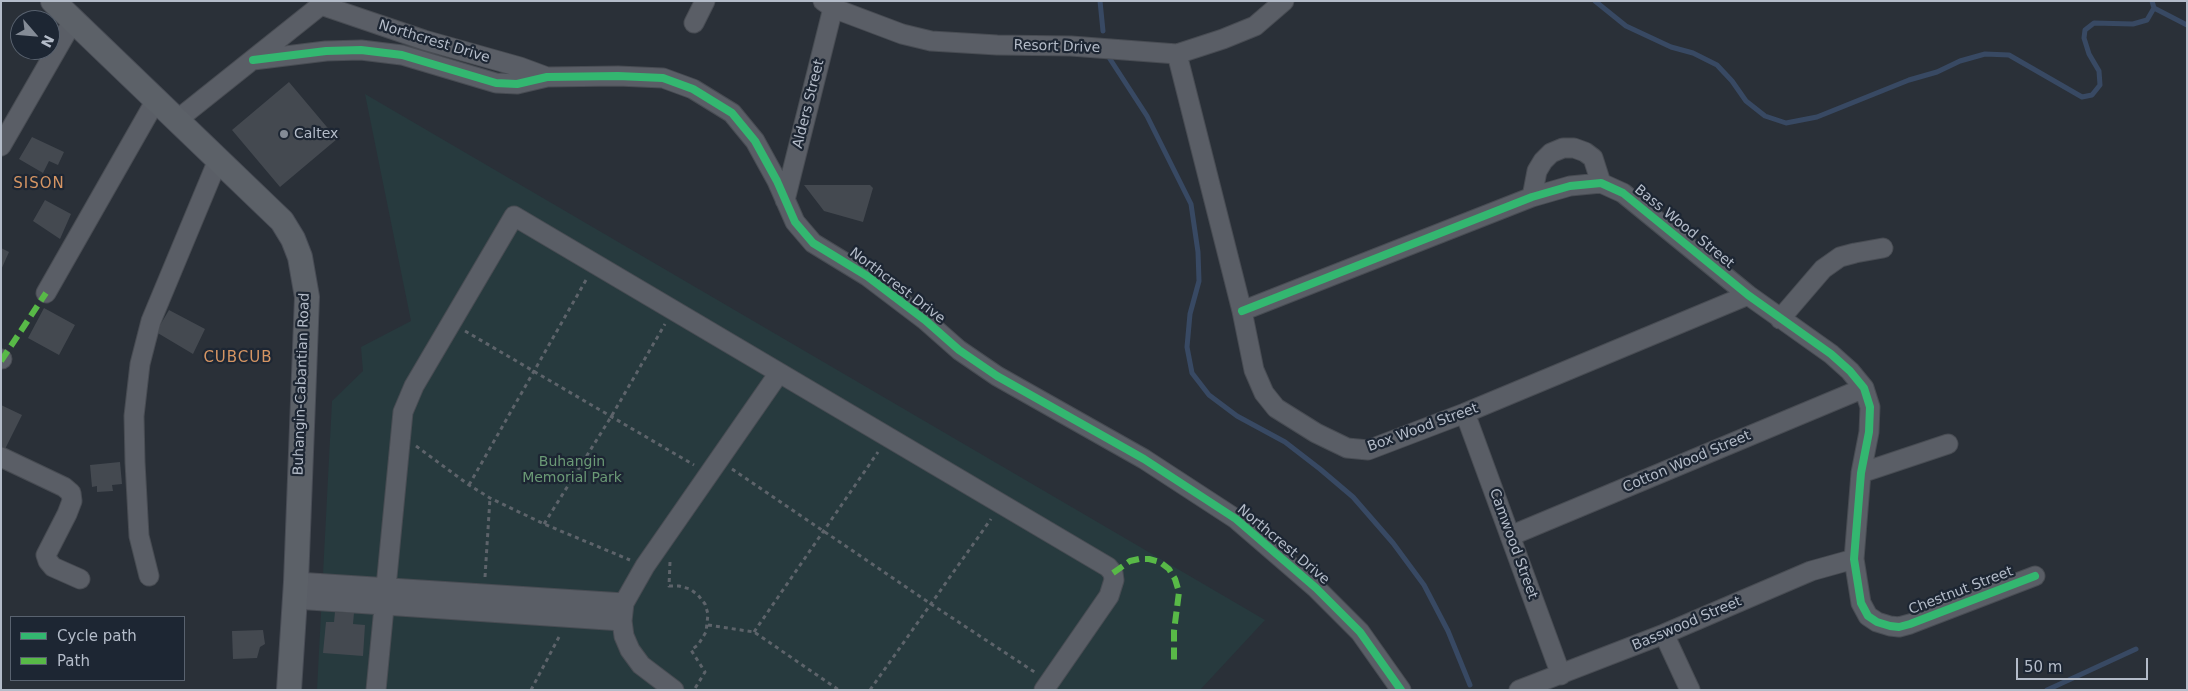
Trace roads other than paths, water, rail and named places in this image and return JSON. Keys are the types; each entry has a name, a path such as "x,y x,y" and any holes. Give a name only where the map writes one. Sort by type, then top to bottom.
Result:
{"main road":[{"name":"Buhangin-Cabantian Road","path":"53,1 282,221 293,239 300,257 307,297 289,690"}],"street":[{"path":"694,22 704,1"},
{"name":"Resort Drive","path":"828,5 902,34 931,41 997,45 1070,46 1176,54 1223,39 1255,26 1284,1"},
{"path":"177,120 324,3"},
{"name":"Northcrest Drive","path":"324,3 424,40 520,67 547,77"},
{"name":"Alders Street","path":"785,200 828,5"},
{"path":"1,146 73,21"},
{"path":"418,60 424,40"},
{"name":"Northcrest Drive","path":"253,60 326,51 361,50 402,55 496,83 517,84 547,77 618,76 663,78 692,89 732,112 744,127 755,141 795,222 814,243 867,276 925,320 959,350 997,376 1144,459 1236,519 1316,588 1360,632 1401,690"},
{"name":"Box Wood Street","path":"1176,54 1242,311 1254,370 1264,393 1276,408 1316,433 1347,448 1368,450 1465,413 1748,295"},
{"path":"46,293 156,100"},
{"path":"1242,311 1532,197 1570,186 1602,183 1593,158 1585,152 1574,148 1563,148 1551,153 1537,171 1532,197"},
{"path":"149,576 139,536 135,462 134,416 140,364 151,321 218,160"},
{"name":"Bass Wood Street","path":"1602,183 1630,198 1748,295 1831,354 1850,371 1864,388 1870,406 1869,424 1861,473 1854,559"},
{"path":"376,690 400,433 408,398 514,216 1108,567 1113,573 1114,580 1108,596 1047,686"},
{"path":"1780,319 1823,269 1840,257 1855,252 1883,248"},
{"path":"674,690 641,664 630,650 624,636 623,612 645,566 779,373"},
{"name":"Cotton Wood Street","path":"1510,536 1864,388"},
{"name":"Camwood Street","path":"1465,413 1561,675"},
{"path":"1861,473 1948,444"},
{"path":"1,457 64,487 71,493 72,501 67,514 46,554 52,567 80,579"},
{"name":"Chestnut Street","path":"1854,559 1861,602 1868,616 1877,622 1899,627 2035,576"},
{"name":"Basswood Street","path":"1520,690 1664,634 1811,571 1854,559"},
{"path":"295,590 473,599 623,612"},
{"path":"540,606 569,617 623,612"},
{"path":"1664,634 1690,690"}],"waterway":[{"path":"1100,1 1103,31"},
{"path":"1595,1 1626,26 1671,47 1693,53 1717,65 1732,81 1746,101 1765,116 1786,123 1817,117 1909,80 1985,54 2009,55 2082,97 2092,95 2100,85 2099,71 2089,54 2084,38 2085,30 2094,23 2133,24 2147,20 2154,8 2152,1"},
{"path":"2154,8 2187,25"},
{"path":"1110,59 1147,116 1191,204 1198,252 1199,281 1190,314 1187,347 1192,373 1209,395 1237,416 1285,442 1353,497 1393,543 1424,585 1448,631 1470,685"},
{"path":"2047,690 2136,649"}],"place":[{"name":"Caltex","path":"284,134"}],"district":[{"name":"SISON","path":"39,184"},
{"name":"CUBCUB","path":"238,358"}],"park label":[{"name":"Buhangin Memorial Park","path":"572,470"}]}
